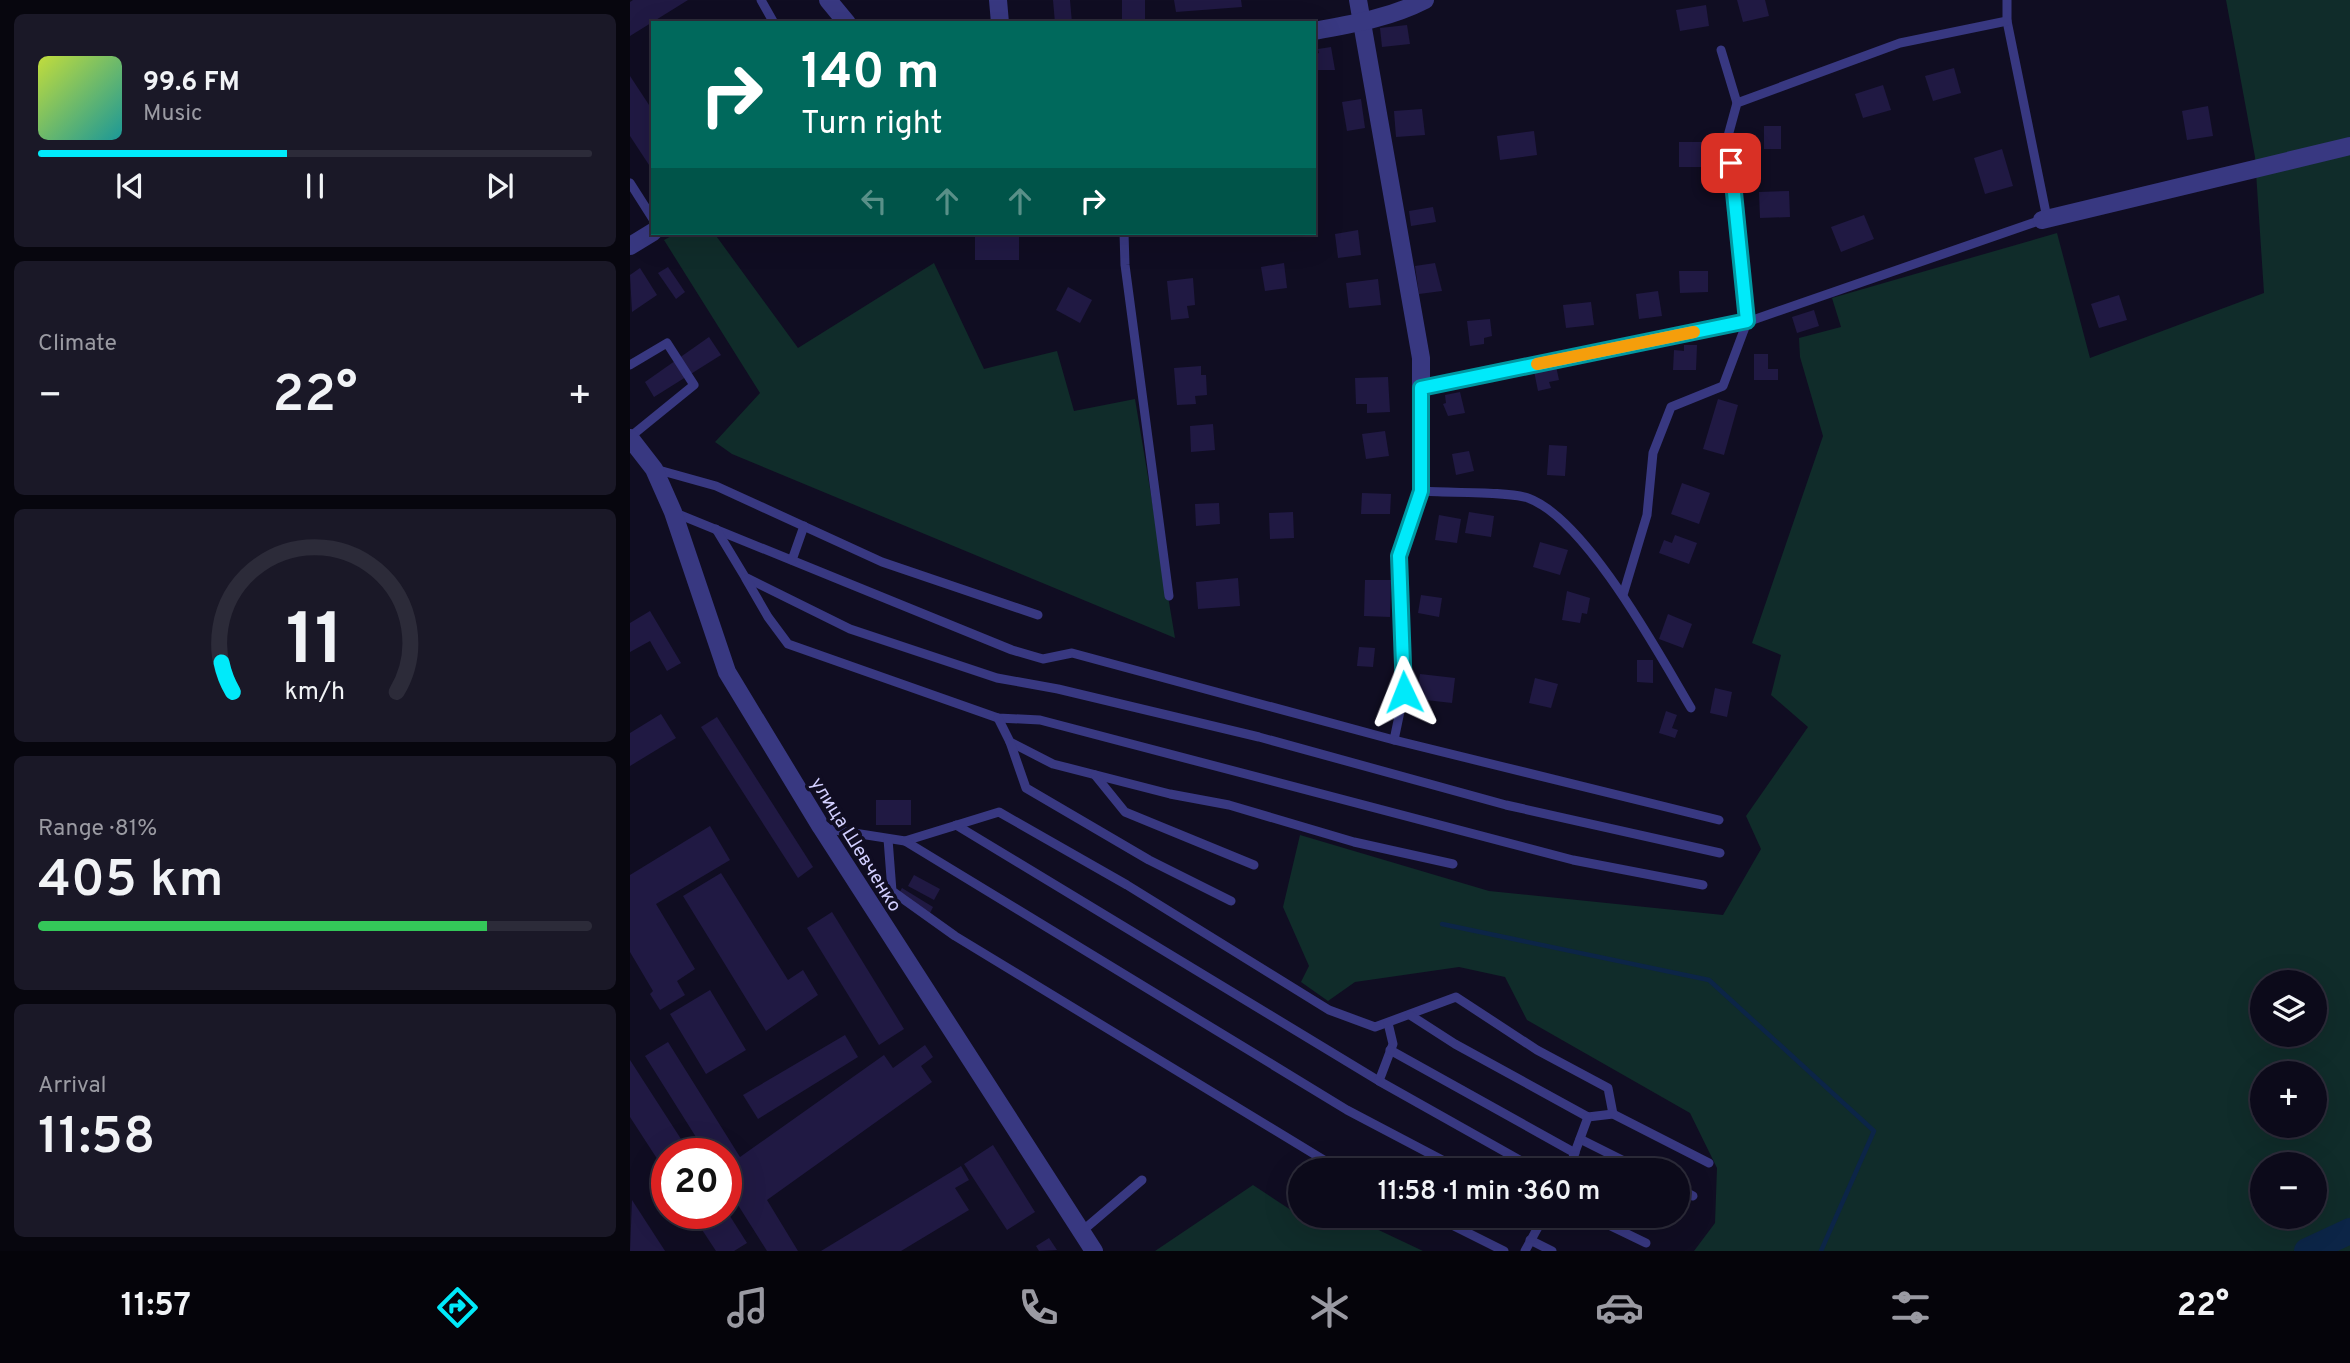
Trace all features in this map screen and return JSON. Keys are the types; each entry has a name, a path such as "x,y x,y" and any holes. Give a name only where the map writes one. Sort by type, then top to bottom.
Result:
{"street":[{"path":"828,0 845,21"},
{"path":"998,0 1000,21"},
{"path":"1358,0 1421,358 1421,491"},
{"path":"1316,31 1362,23 1407,9 1424,0"},
{"path":"2042,220 2350,146"},
{"path":"630,246 651,233"},
{"name":"улица Шевченко","path":"630,438 654,469 673,512 727,673 821,827 1094,1251"}],"lane":[{"path":"761,0 773,21"},
{"path":"1421,388 1747,321 2047,218 2007,21 2007,0"},
{"path":"1737,103 1900,43 2007,21"},
{"path":"1623,595 1647,515 1653,453 1671,407 1723,386 1747,321 1728,136 1737,103 1720,50"},
{"path":"630,183 651,216"},
{"path":"1124,235 1125,265 1169,596"},
{"path":"630,365 667,343 694,385 630,438"},
{"path":"654,469 716,486 882,562 1038,615"},
{"path":"1394,740 1404,692 1399,556 1421,491 1527,497 1559,516 1623,595 1691,708"},
{"path":"673,512 1022,653 1043,659 1072,653 1394,740 1719,820"},
{"path":"792,560 804,526"},
{"path":"716,529 768,617 789,644 998,718 1040,720 1573,860 1703,885"},
{"path":"745,577 850,628 997,678 1058,689 1219,727 1506,805 1720,853"},
{"path":"998,718 1010,742 1026,788 1149,860 1231,901"},
{"path":"1010,742 1054,764 1229,805 1354,842 1453,864"},
{"path":"1094,775 1125,811 1254,865"},
{"path":"821,827 905,841 999,812 1127,885 1329,1010 1375,1027 1456,997 1537,1050 1608,1088 1613,1114"},
{"path":"956,825 1379,1081 1516,1158"},
{"path":"888,839 892,891 955,936 1321,1158"},
{"path":"905,841 1347,1110 1438,1158"},
{"path":"1410,1015 1455,1044 1588,1117 1613,1114 1709,1163"},
{"path":"1379,1081 1393,1044 1388,1023"},
{"path":"1390,1050 1575,1153"},
{"path":"1574,1158 1588,1117"},
{"path":"1580,1139 1618,1158"},
{"path":"1081,1232 1142,1180"},
{"path":"1458,1228 1504,1251"},
{"path":"1525,1251 1538,1228"},
{"path":"1615,1228 1646,1243"},
{"path":"1531,1240 1552,1251"}],"green space":[{"path":"2226,0 2350,0 2350,1251 1694,1251 1715,1223 1717,1168 1690,1113 1527,1020 1505,977 1459,967 1355,982 1328,1001 1301,982 1309,966 1283,907 1300,835 1489,891 1723,915 1761,849 1746,816 1808,727 1771,695 1781,655 1752,643 1823,436 1800,357 1799,338 1841,327 1832,298 2057,233 2090,358 2264,293 2255,157"},
{"path":"673,235 715,235 798,348 934,263 984,369 1057,351 1074,411 1135,399 1175,638 732,454 715,442 760,393 664,240"},
{"path":"1253,1185 1288,1208 1288,1228 1374,1228 1423,1251 1155,1251"}],"building":[{"path":"633,0 688,0 630,36 630,2"},
{"path":"1053,0 1070,0 1072,21 1055,21"},
{"path":"1122,0 1145,0 1145,21 1122,21"},
{"path":"1174,0 1241,0 1242,7 1176,12"},
{"path":"1737,0 1765,0 1769,16 1743,22"},
{"path":"1706,5 1709,26 1680,31 1676,10"},
{"path":"1407,25 1410,44 1382,47 1380,28"},
{"path":"1331,47 1335,70 1316,70 1318,49"},
{"path":"1954,68 1961,93 1933,101 1925,76"},
{"path":"630,76 651,108 651,168 630,136"},
{"path":"1883,85 1891,110 1863,118 1855,94"},
{"path":"1361,99 1365,128 1347,131 1342,102"},
{"path":"2208,106 2213,136 2187,140 2182,111"},
{"path":"1422,109 1425,135 1396,137 1394,111"},
{"path":"1764,126 1781,126 1781,149 1764,149"},
{"path":"1534,131 1537,155 1500,160 1497,136"},
{"path":"1679,142 1702,142 1702,167 1679,167"},
{"path":"2002,149 2013,186 1985,194 1974,158"},
{"path":"1789,191 1790,217 1760,218 1759,192"},
{"path":"1433,207 1436,222 1411,226 1409,211"},
{"path":"1864,215 1874,239 1841,252 1831,227"},
{"path":"1358,230 1361,255 1338,258 1335,234"},
{"path":"975,237 1019,237 1019,260 975,260"},
{"path":"1284,263 1287,288 1265,291 1261,267"},
{"path":"1435,263 1442,291 1419,294 1415,266"},
{"path":"668,267 685,292 676,299 658,273"},
{"path":"640,268 657,295 632,312 630,275"},
{"path":"1679,271 1708,271 1708,292 1680,293"},
{"path":"1193,278 1195,305 1187,306 1189,318 1171,320 1167,281"},
{"path":"1378,279 1381,305 1349,308 1346,283"},
{"path":"1068,287 1092,300 1080,323 1056,310"},
{"path":"1658,291 1662,316 1639,319 1636,294"},
{"path":"2119,295 2127,320 2099,328 2091,304"},
{"path":"1591,302 1594,325 1566,328 1563,305"},
{"path":"1814,310 1819,326 1797,333 1792,317"},
{"path":"1490,319 1492,336 1484,338 1484,344 1470,346 1467,321"},
{"path":"709,337 721,355 654,397 645,382"},
{"path":"1684,345 1697,345 1696,370 1673,370 1674,350 1684,351"},
{"path":"1754,354 1768,354 1768,369 1778,369 1778,380 1754,380"},
{"path":"1201,366 1201,375 1206,375 1207,395 1195,396 1196,404 1177,405 1174,368"},
{"path":"1556,366 1559,380 1549,382 1551,388 1538,391 1534,371"},
{"path":"1388,377 1390,412 1367,413 1367,404 1356,404 1355,378"},
{"path":"1460,392 1465,413 1448,416 1443,404 1446,403 1445,395"},
{"path":"1718,399 1738,405 1724,455 1703,449"},
{"path":"1213,424 1215,450 1191,452 1190,426"},
{"path":"1385,431 1389,456 1366,459 1362,434"},
{"path":"1549,445 1567,446 1565,476 1547,475"},
{"path":"1469,451 1474,471 1456,475 1452,454"},
{"path":"1682,483 1710,493 1699,524 1671,514"},
{"path":"1362,493 1391,494 1390,514 1361,514"},
{"path":"1219,503 1220,524 1196,526 1195,504"},
{"path":"1293,512 1294,538 1270,539 1269,513"},
{"path":"1469,512 1494,516 1491,537 1465,533"},
{"path":"1439,515 1461,519 1457,543 1435,540"},
{"path":"1675,535 1697,543 1689,564 1659,553 1664,540 1672,543"},
{"path":"1540,542 1568,550 1560,575 1533,567"},
{"path":"1238,578 1240,606 1198,609 1196,582"},
{"path":"1365,580 1391,580 1390,617 1364,616"},
{"path":"1567,591 1590,598 1587,614 1582,613 1580,623 1562,620"},
{"path":"1421,595 1442,598 1439,617 1418,613"},
{"path":"650,611 681,663 667,671 650,641 630,652 630,623"},
{"path":"1668,614 1692,624 1683,648 1659,639"},
{"path":"1359,647 1375,648 1373,667 1357,666"},
{"path":"1637,660 1653,660 1653,683 1637,682"},
{"path":"1420,674 1455,678 1452,703 1417,699"},
{"path":"1535,678 1558,684 1551,708 1529,703"},
{"path":"1715,688 1732,692 1727,717 1710,713"},
{"path":"1666,711 1677,715 1672,728 1678,730 1675,738 1659,733"},
{"path":"661,714 676,738 630,766 630,733"},
{"path":"717,717 813,867 798,878 701,727"},
{"path":"876,800 911,800 911,825 876,825"},
{"path":"710,826 730,860 656,904 695,969 677,981 685,995 660,1010 650,994 653,991 630,952 630,875"},
{"path":"721,873 788,980 803,970 818,995 766,1031 683,896"},
{"path":"914,875 940,889 934,900 908,886"},
{"path":"902,888 933,907 929,915 898,895"},
{"path":"832,912 904,1029 879,1045 807,928"},
{"path":"710,990 746,1050 706,1074 670,1014"},
{"path":"845,1035 858,1057 758,1119 743,1095"},
{"path":"668,1042 728,1138 697,1138 645,1056"},
{"path":"925,1045 933,1057 921,1066 932,1082 767,1200 798,1251 767,1251 742,1211 742,1156 884,1055 893,1068"},
{"path":"630,1060 680,1138 651,1138 651,1149 630,1117"},
{"path":"993,1145 1035,1212 1007,1230 964,1164"},
{"path":"961,1166 969,1180 955,1188 969,1210 901,1251 821,1251"},
{"path":"632,1200 665,1251 630,1251"},
{"path":"702,1229 738,1229 747,1243 734,1251 716,1251"},
{"path":"1049,1238 1057,1250 1039,1251 1036,1246"}],"waterway":[{"path":"1442,924 1709,980 1874,1131 1821,1251"},
{"path":"2307,1251 2350,1231"}],"slow traffic":[{"path":"1537,364 1694,332"}],"route":[{"path":"1404,692 1399,556 1421,491 1421,388 1747,321 1731,163"}]}
